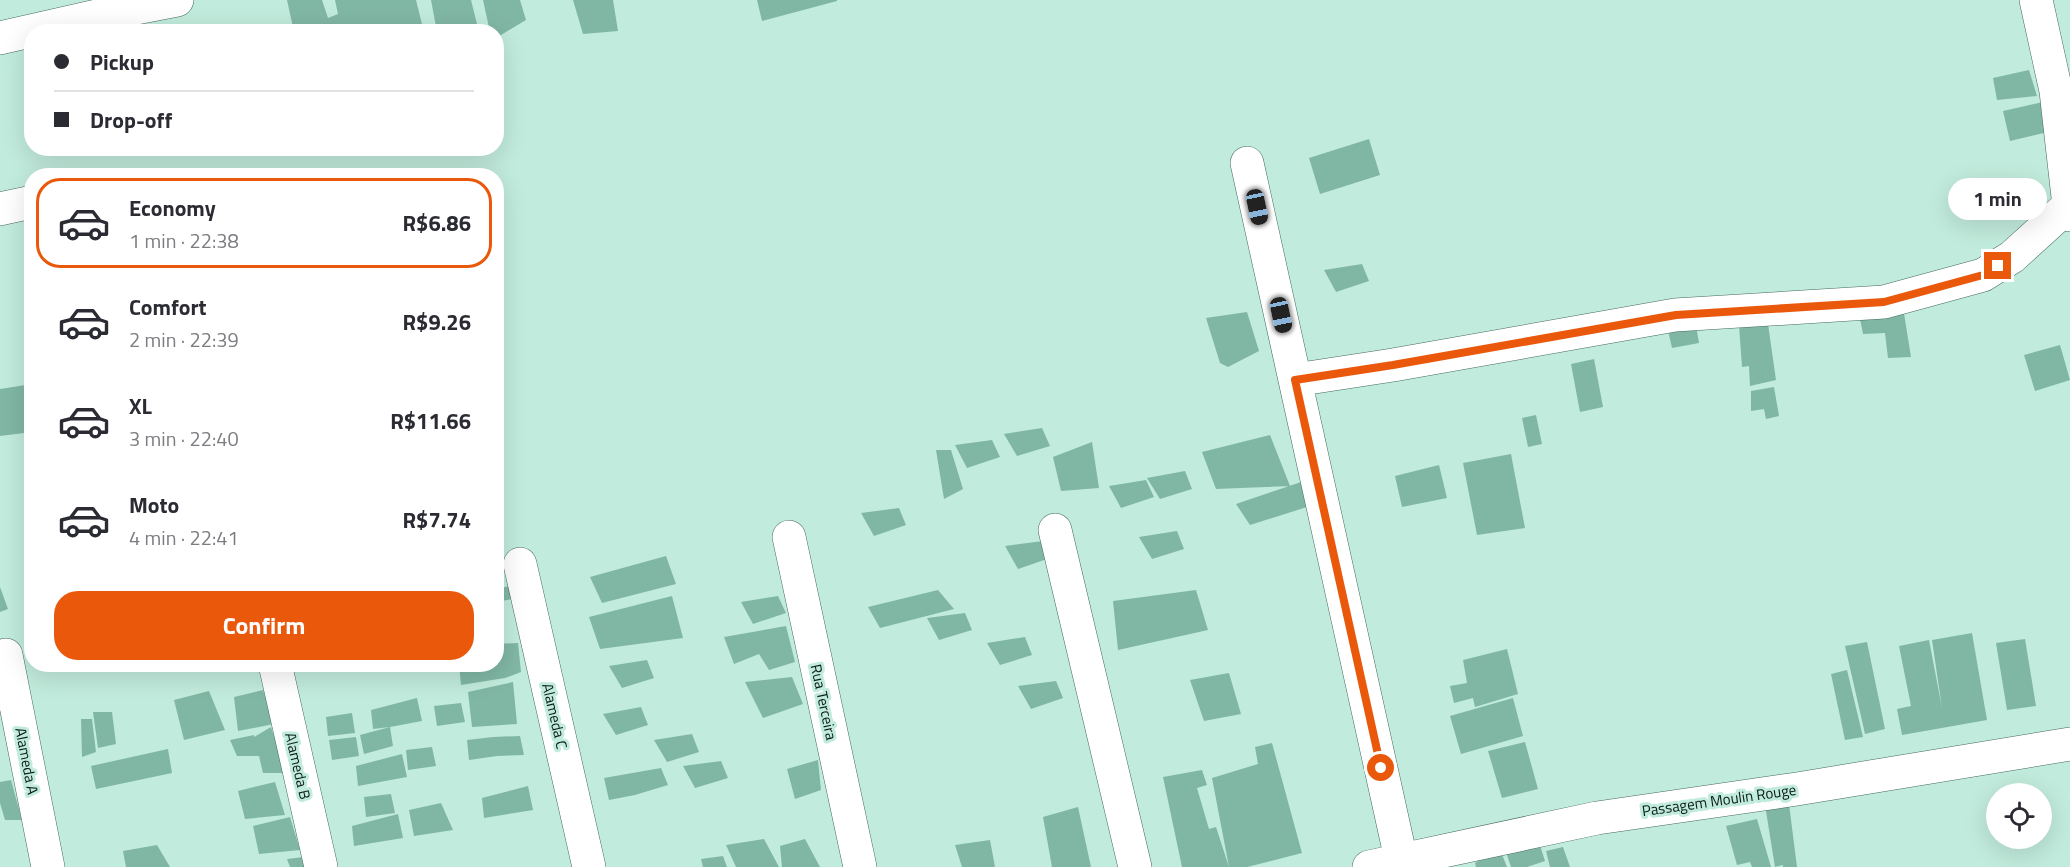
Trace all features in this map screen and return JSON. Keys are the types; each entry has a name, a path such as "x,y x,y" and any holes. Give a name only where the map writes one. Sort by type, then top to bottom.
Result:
{"street":[{"path":"62,24 177,0"},
{"path":"1295,380 1676,315 1884,302 1983,275 2012,257 2069,211 2056,91 2036,0"},
{"path":"0,38 24,33"},
{"path":"1247,163 1401,859"},
{"path":"0,209 24,204"},
{"path":"1055,530 1135,867"},
{"name":"Rua Terceira","path":"789,537 860,867"},
{"name":"Alameda C","path":"520,564 589,867"},
{"name":"Alameda A","path":"6,655 48,867"},
{"name":"Alameda B","path":"277,672 321,867"},
{"name":"Passagem Moulin Rouge","path":"1369,867 1597,818 1797,789 2070,744"}],"building":[{"path":"287,0 322,0 328,18 338,14 335,0 416,0 422,24 292,24"},
{"path":"431,0 471,0 477,24 436,24"},
{"path":"483,0 520,0 526,20 504,33 504,24 488,24"},
{"path":"573,0 613,0 618,31 583,34"},
{"path":"757,0 837,0 837,1 762,21"},
{"path":"2029,70 2037,96 1997,100 1993,78"},
{"path":"2043,102 2052,131 2010,141 2003,111"},
{"path":"1369,139 1380,175 1320,194 1309,158"},
{"path":"1362,264 1369,281 1336,292 1324,270"},
{"path":"1902,301 1911,357 1888,358 1885,333 1863,334 1858,308"},
{"path":"1766,310 1776,380 1750,386 1749,366 1742,367 1738,311"},
{"path":"1247,312 1259,351 1228,367 1220,363 1206,318"},
{"path":"1695,320 1699,343 1672,348 1667,326"},
{"path":"2060,345 2070,380 2035,391 2024,355"},
{"path":"1594,359 1603,407 1580,412 1571,364"},
{"path":"24,385 24,433 0,436 0,389"},
{"path":"1774,387 1779,416 1766,419 1764,409 1751,411 1751,391"},
{"path":"1536,415 1542,444 1528,447 1522,418"},
{"path":"1042,428 1050,446 1017,456 1004,434"},
{"path":"1270,435 1290,486 1216,489 1202,452"},
{"path":"992,440 1000,457 967,468 955,445"},
{"path":"1092,442 1099,488 1061,491 1053,457"},
{"path":"936,450 951,450 963,489 944,499"},
{"path":"1511,454 1525,528 1477,535 1463,463"},
{"path":"1439,465 1447,498 1402,507 1395,476"},
{"path":"1185,471 1192,489 1160,499 1147,478"},
{"path":"1146,480 1154,497 1121,508 1109,486"},
{"path":"1301,482 1307,507 1250,525 1236,504"},
{"path":"899,508 906,525 874,536 861,513"},
{"path":"1177,531 1184,549 1152,559 1139,537"},
{"path":"1043,541 1050,558 1018,569 1005,546"},
{"path":"666,556 676,584 602,603 590,577"},
{"path":"510,586 512,599 504,600 504,587"},
{"path":"0,587 8,609 0,612"},
{"path":"938,590 954,609 880,628 868,607"},
{"path":"1196,590 1208,630 1118,650 1113,601"},
{"path":"672,596 683,638 600,649 589,617"},
{"path":"778,596 786,613 753,624 741,602"},
{"path":"965,613 972,630 939,640 927,618"},
{"path":"786,626 795,662 769,670 759,654 734,664 724,637"},
{"path":"1972,633 1987,720 1902,735 1897,709 1911,706 1899,646 1929,640 1942,708 1932,640"},
{"path":"1025,637 1032,655 1000,665 987,643"},
{"path":"2025,639 2036,706 2007,710 1996,643"},
{"path":"1867,642 1885,729 1865,734 1845,646"},
{"path":"518,643 521,672 505,678 461,685 460,672 504,672 504,644"},
{"path":"1507,649 1518,694 1475,707 1473,698 1454,703 1450,686 1467,683 1463,660"},
{"path":"647,660 654,678 622,688 609,666"},
{"path":"1847,670 1863,737 1845,740 1831,674"},
{"path":"1229,673 1241,714 1204,721 1190,680"},
{"path":"792,677 803,704 763,718 745,682"},
{"path":"1056,681 1063,698 1031,709 1018,686"},
{"path":"513,682 517,724 472,727 468,692"},
{"path":"263,690 274,724 238,731 234,697"},
{"path":"209,691 225,730 184,740 174,700"},
{"path":"417,698 422,721 373,729 371,710"},
{"path":"1513,698 1523,736 1461,754 1450,716"},
{"path":"461,703 465,722 437,726 434,706"},
{"path":"641,707 648,725 616,735 603,714"},
{"path":"93,712 112,712 116,744 98,748"},
{"path":"352,713 355,733 328,736 326,717"},
{"path":"81,719 92,719 96,752 82,757"},
{"path":"271,727 286,773 263,773 259,756 237,756 230,740 254,735 254,737"},
{"path":"390,727 393,746 364,754 360,735"},
{"path":"692,734 699,752 667,762 654,740"},
{"path":"520,736 524,755 469,760 467,740"},
{"path":"356,737 359,756 332,760 329,740"},
{"path":"1525,742 1538,789 1502,798 1488,751"},
{"path":"1272,743 1302,853 1247,867 1229,867 1212,778 1258,764 1255,747"},
{"path":"432,747 436,766 408,770 406,750"},
{"path":"168,749 172,773 96,789 91,766"},
{"path":"402,754 407,777 358,786 356,766"},
{"path":"818,760 821,790 795,799 787,769"},
{"path":"721,761 728,778 695,788 683,766"},
{"path":"661,768 668,785 609,800 604,778"},
{"path":"1202,770 1207,785 1197,788 1209,829 1216,827 1229,867 1182,867 1163,777"},
{"path":"11,780 22,820 5,820 0,803 0,782"},
{"path":"275,782 285,815 245,819 238,791"},
{"path":"528,786 533,810 484,818 482,798"},
{"path":"391,794 395,813 366,817 364,797"},
{"path":"1788,796 1797,867 1783,867 1783,865 1775,867 1764,799"},
{"path":"441,803 453,830 414,836 409,810"},
{"path":"1078,807 1091,867 1052,867 1043,817"},
{"path":"398,814 403,838 354,846 352,826"},
{"path":"290,817 300,850 259,854 253,826"},
{"path":"1757,819 1771,867 1752,867 1750,862 1737,865 1726,826"},
{"path":"764,839 779,867 736,867 726,845"},
{"path":"805,839 820,867 782,867 780,846"},
{"path":"1538,839 1545,861 1527,867 1511,867 1504,846"},
{"path":"990,840 995,867 962,867 955,845"},
{"path":"157,845 170,867 126,867 123,851"},
{"path":"1499,847 1507,867 1476,867 1475,863"},
{"path":"1563,847 1570,867 1550,867 1546,851"},
{"path":"723,856 727,867 703,867 701,859"},
{"path":"304,857 307,867 290,867 287,859"}],"route":[{"path":"1381,768 1295,380 1676,315 1884,302 1983,275 1998,266"}]}
